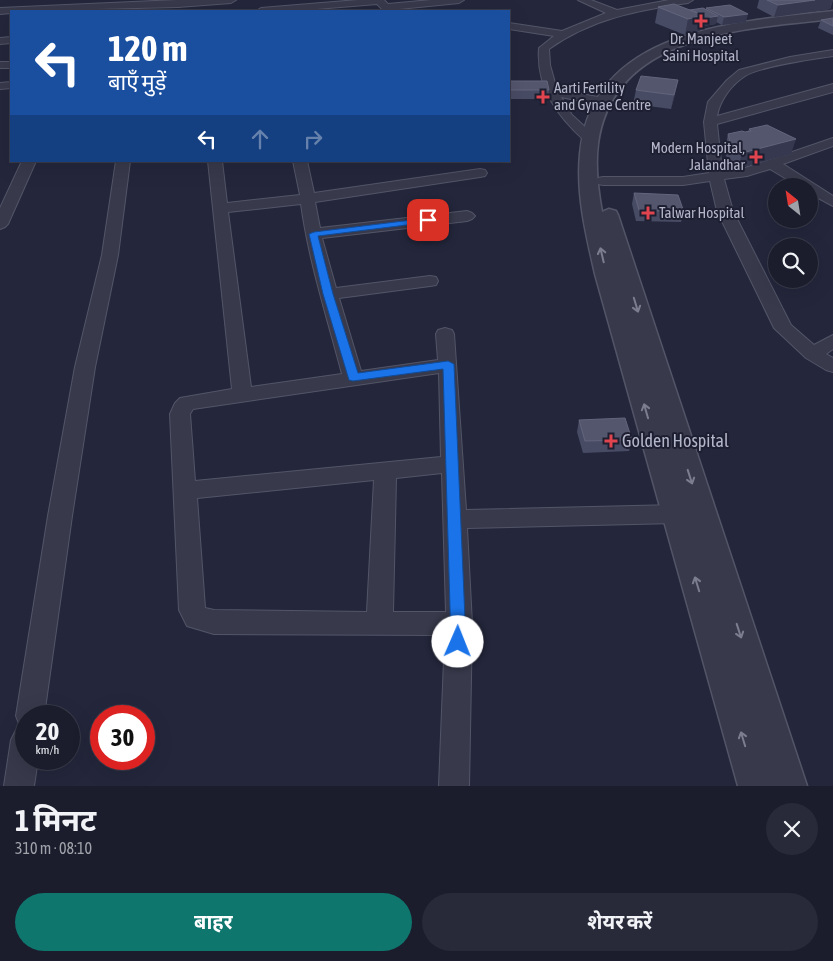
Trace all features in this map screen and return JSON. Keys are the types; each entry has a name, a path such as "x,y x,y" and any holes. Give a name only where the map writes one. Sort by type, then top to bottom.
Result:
{"street":[{"path":"30,10 178,5 231,0"},
{"path":"288,10 314,9 379,0 385,7 460,1"},
{"path":"582,0 615,13"},
{"path":"590,138 558,108 551,92 543,56 544,48 562,34 590,21 615,13 688,0"},
{"path":"758,786 605,270 593,219 588,163 590,138 596,116 617,81 642,59 675,42 716,32 833,17"},
{"path":"788,786 612,226 602,173 605,130 620,100 637,74 667,52 689,43 724,34 833,17"},
{"path":"510,26 562,34"},
{"path":"833,53 781,62 743,72 731,82 714,102 710,122 716,176 726,211 783,328 813,354 833,366"},
{"path":"710,122 833,88"},
{"path":"551,92 604,102"},
{"path":"603,181 684,181 746,172 833,142"},
{"path":"0,224 29,162"},
{"path":"32,705 66,479 85,367 110,255 123,162"},
{"path":"215,162 242,393"},
{"path":"300,162 307,190 306,199 328,294 353,378"},
{"path":"436,162 445,178"},
{"path":"771,163 795,178"},
{"path":"220,208 306,199 480,173"},
{"path":"818,192 833,202"},
{"path":"314,234 467,216"},
{"path":"328,294 430,281"},
{"path":"445,334 448,364 459,624 454,786"},
{"path":"813,354 833,341"},
{"path":"448,364 197,400 187,403 182,408 180,414 192,610 196,618 214,622 459,624"},
{"path":"186,490 452,464"},
{"path":"380,623 384,471"},
{"path":"455,519 676,514"},
{"path":"19,786 21,770"}],"building":[{"path":"767,0 815,0 778,5"},
{"path":"674,4 703,15 688,19 658,7"},
{"path":"730,5 748,14 724,17 706,8"},
{"path":"703,8 718,16 705,18 703,15 690,10"},
{"path":"833,18 833,26 821,20"},
{"path":"641,76 678,80 674,95 636,90"},
{"path":"510,81 547,81 549,90 510,90"},
{"path":"767,125 796,139 742,153 730,142 728,134 751,131 749,129"},
{"path":"634,193 678,195 684,212 639,210"},
{"path":"625,418 632,440 585,441 579,420"}],"place":[{"name":"Dr. Manjeet Saini Hospital","path":"701,21"},
{"name":"Aarti Fertility and Gynae Centre","path":"543,97"},
{"name":"Modern Hospital, Jalandhar","path":"756,157"},
{"name":"Talwar Hospital","path":"648,213"},
{"name":"Golden Hospital","path":"611,441"}],"route":[{"path":"428,220 314,234 328,294 339,324 353,378 448,364 459,624 458,642"}]}
